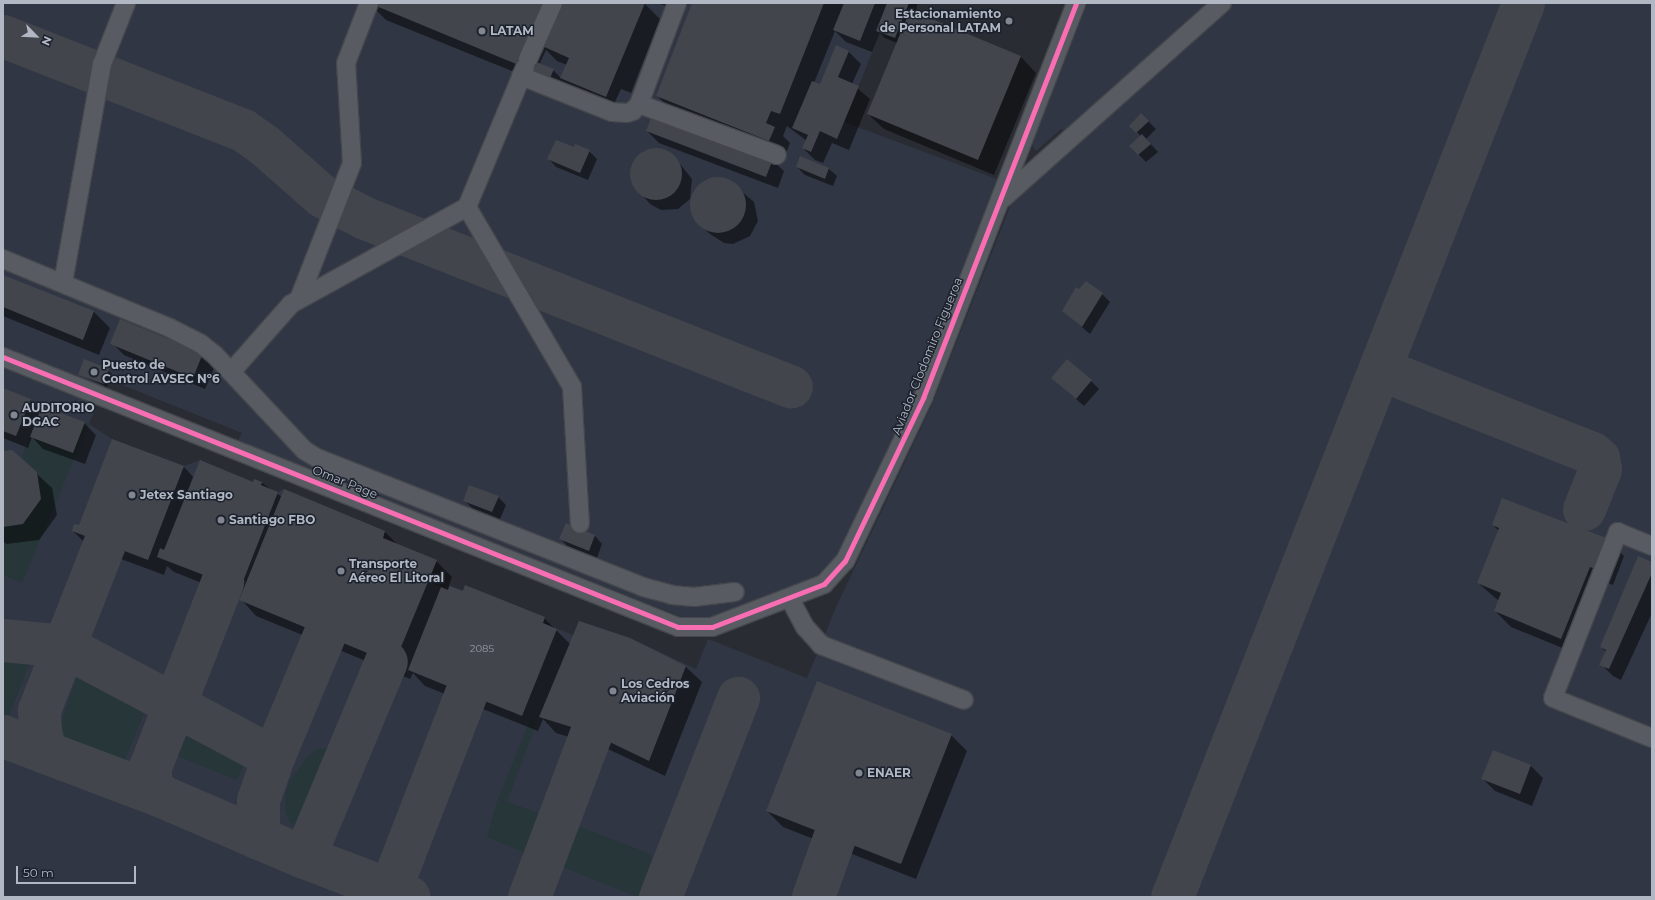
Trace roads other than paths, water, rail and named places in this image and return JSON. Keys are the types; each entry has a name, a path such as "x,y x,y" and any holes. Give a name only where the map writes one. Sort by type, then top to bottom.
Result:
{"street":[{"path":"63,283 102,64 126,3"},
{"path":"299,299 352,163 346,63 369,3"},
{"path":"232,371 291,304 467,207 553,3"},
{"name":"Aviador Clodomiro Figueroa","path":"678,628 712,627 790,599 824,584 845,561 923,398 1076,3"},
{"path":"999,202 1222,3"},
{"path":"525,68 612,112 627,113 633,111 639,104 673,4"},
{"path":"639,104 777,155"},
{"path":"467,207 572,387 580,524"},
{"path":"3,259 176,331 214,354 232,371 304,450 315,457 643,587 672,595 694,597 735,592"},
{"name":"Omar Page","path":"3,357 678,628"},
{"path":"1652,546 1618,532 1553,698 1652,738"},
{"path":"790,599 805,628 821,645 964,700"}],"place":[{"name":"Estacionamiento de Personal LATAM","path":"1009,21"},
{"name":"LATAM","path":"482,31"},
{"name":"Puesto de Control AVSEC Nº6","path":"94,372"},
{"name":"AUDITORIO DGAC","path":"14,415"},
{"name":"Jetex Santiago","path":"132,495"},
{"name":"Santiago FBO","path":"221,520"},
{"name":"Transporte Aéreo El Litoral","path":"341,571"},
{"name":"Los Cedros Aviación","path":"613,691"},
{"name":"ENAER","path":"859,773"}]}
